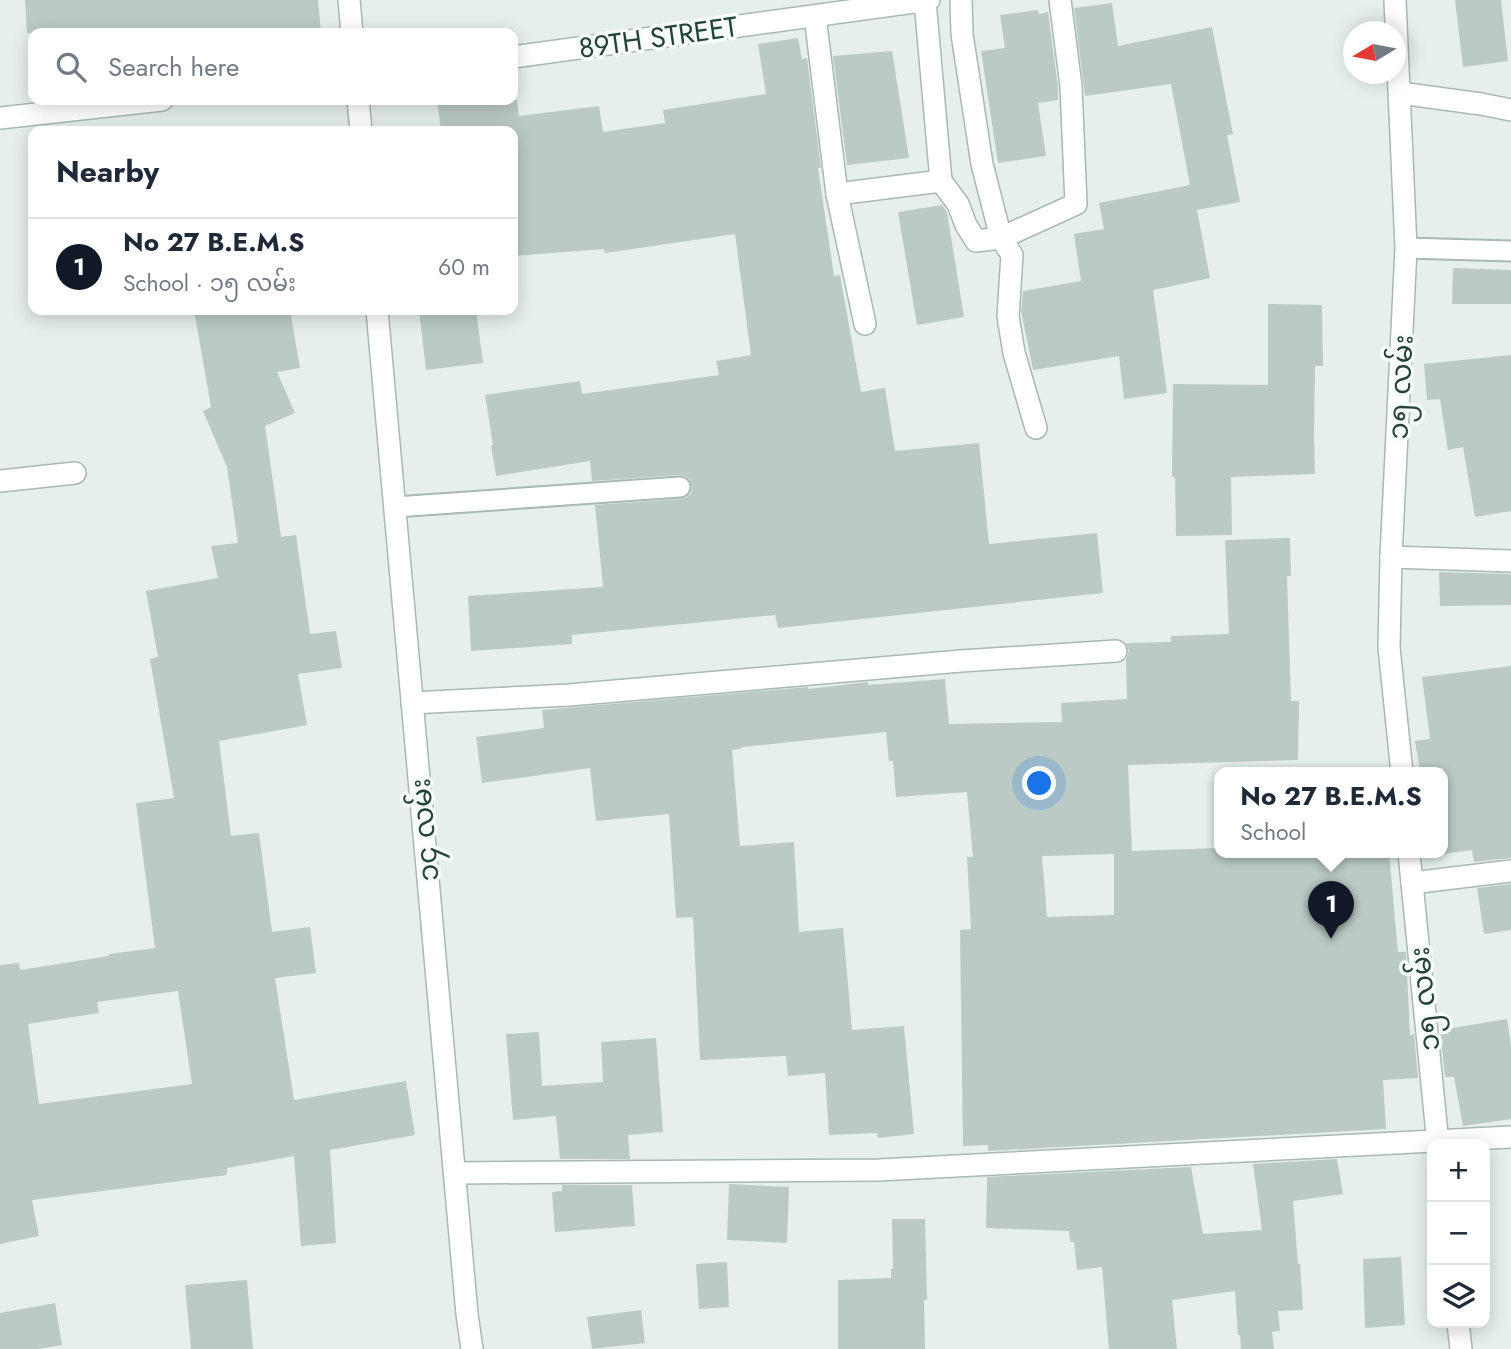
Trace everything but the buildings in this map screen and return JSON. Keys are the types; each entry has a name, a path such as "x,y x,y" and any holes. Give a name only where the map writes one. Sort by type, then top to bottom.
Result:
{"street":[{"path":"349,0 352,28"},
{"path":"961,0 962,34 982,164 1001,238 1012,255 1008,316 1014,353 1036,428"},
{"path":"927,1 941,181 958,204 976,242 1001,238 1076,204 1071,86 1059,0"},
{"name":"၁၅ လမ်း","path":"1395,0 1406,248 1389,647 1401,767"},
{"name":"89TH STREET","path":"518,56 927,1"},
{"path":"815,16 837,194 865,324"},
{"path":"1400,93 1511,110"},
{"path":"0,118 117,105"},
{"path":"358,105 361,126"},
{"path":"837,194 941,181"},
{"name":"၁၄ လမ်း","path":"377,315 472,1349"},
{"path":"0,481 75,473"},
{"path":"1391,557 1511,561"},
{"path":"412,703 569,695 947,662 1116,651"},
{"name":"၁၅ လမ်း","path":"1410,858 1438,1139"},
{"path":"1412,883 1511,871"},
{"path":"1490,1139 1511,1138"},
{"path":"454,1173 879,1170 1427,1144"},
{"path":"1459,1328 1461,1349"}],"lane":[{"path":"1406,248 1511,251"},
{"path":"395,507 680,487"}],"place":[{"name":"No 27 B.E.M.S","path":"1331,939"}]}
